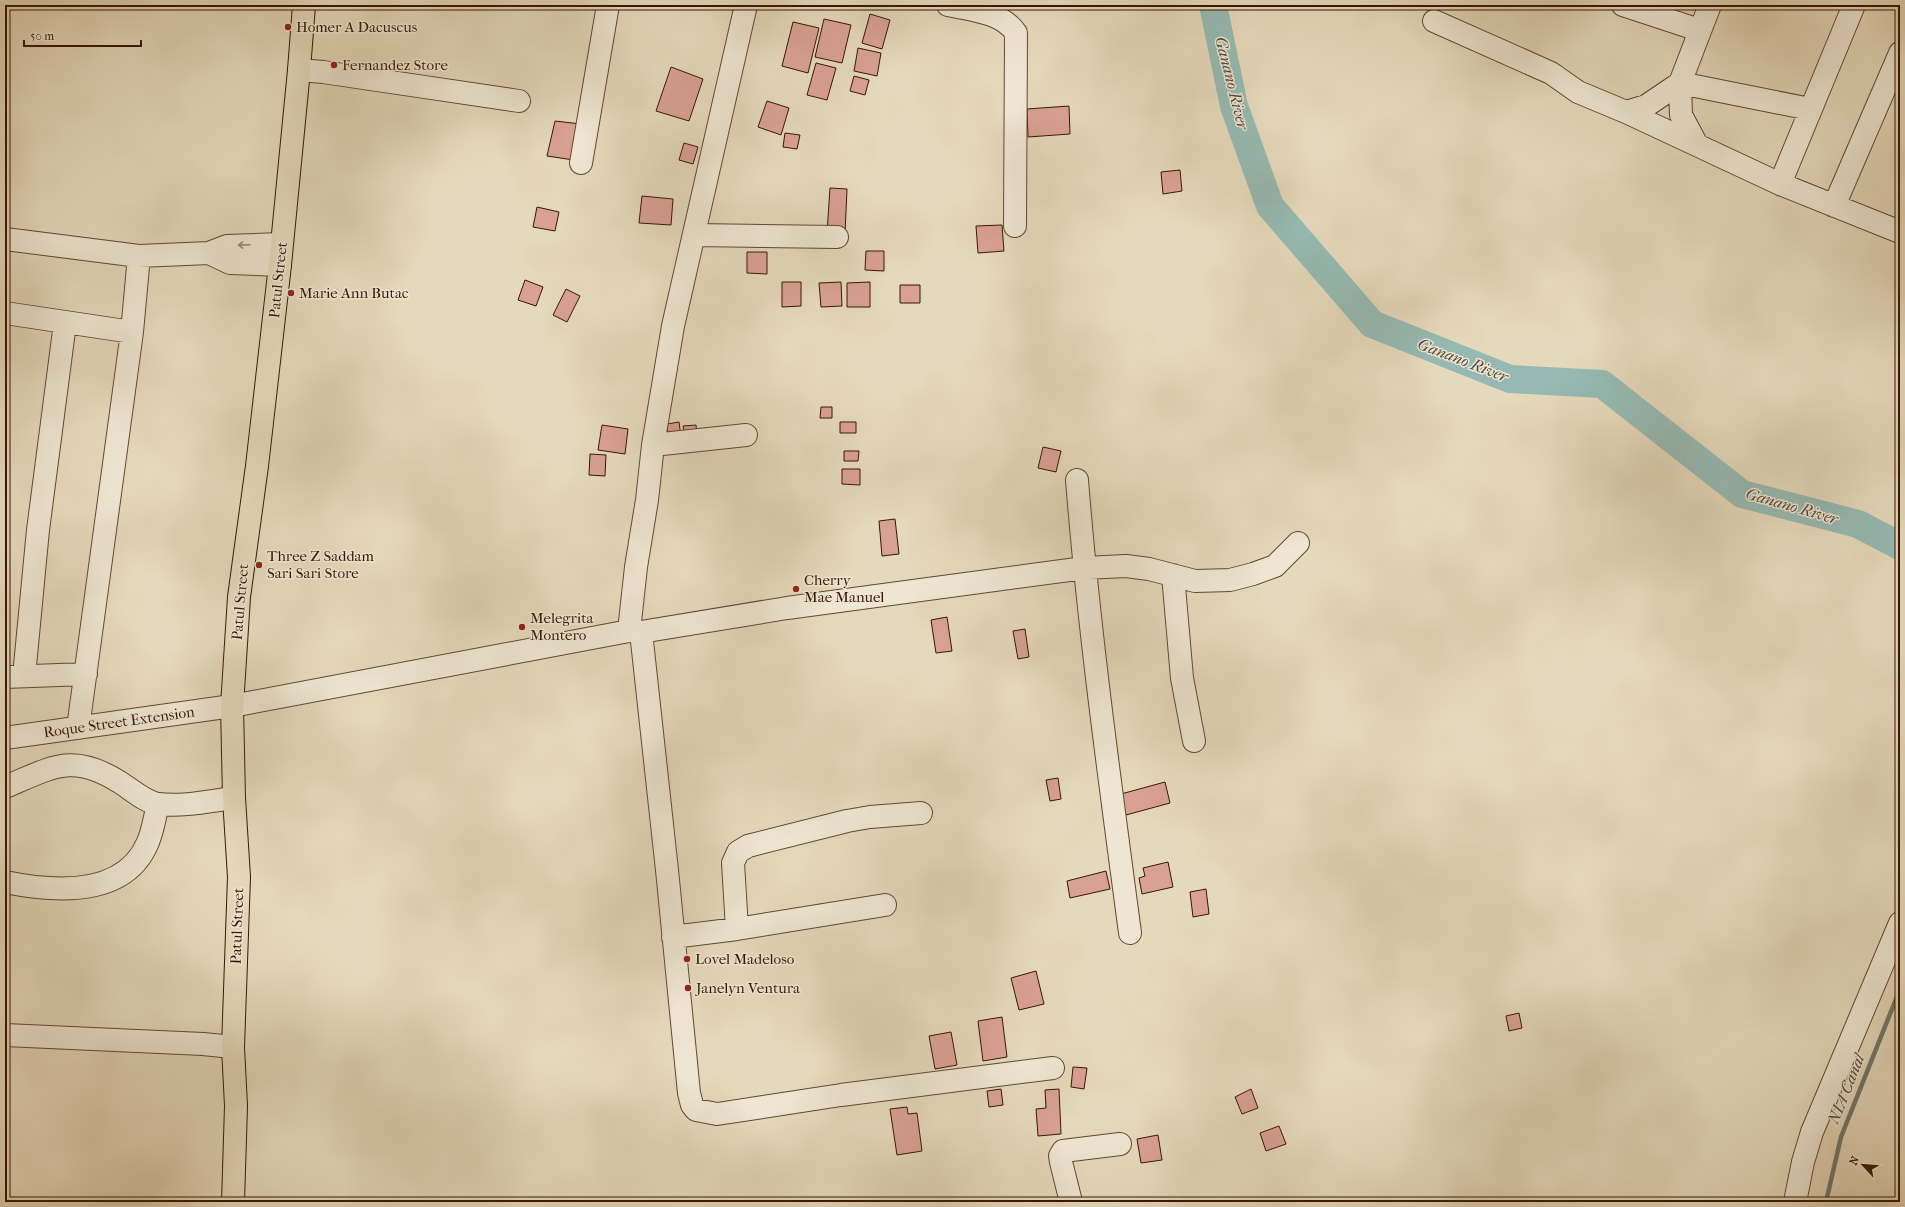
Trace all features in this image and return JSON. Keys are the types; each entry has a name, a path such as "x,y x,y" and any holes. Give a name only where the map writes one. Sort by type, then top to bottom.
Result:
{"main road":[{"name":"Patul Street","path":"233,1202 236,1106 233,1048 239,877 234,798 232,706 239,597 257,466 299,70 304,5"}],"street":[{"path":"581,162 608,5"},
{"path":"746,5 695,235 673,326 653,445 648,500 636,567 635,632 673,937 689,1093 692,1105 696,1110 703,1113 717,1114 841,1094 1053,1068"},
{"path":"948,5 998,18 1011,25 1016,33 1015,226"},
{"path":"1623,5 1699,30"},
{"path":"1697,145 1681,115 1680,83 1699,30 1710,5"},
{"path":"1780,184 1854,5"},
{"path":"1434,21 1550,73 1578,92 1626,112 1780,184 1900,232"},
{"path":"1834,206 1900,53"},
{"path":"299,70 323,72 519,100"},
{"path":"1626,112 1646,106 1680,83 1810,109"},
{"path":"695,235 837,238"},
{"path":"5,239 139,256 209,253 230,263 280,255"},
{"path":"78,728 132,332 139,256"},
{"path":"5,313 132,332"},
{"path":"65,323 38,530 15,676 86,674"},
{"path":"653,445 746,435"},
{"path":"1077,480 1084,568 1098,692 1130,932"},
{"name":"Roque Street Extension","path":"5,738 232,706 635,632 787,608 1084,568 1126,566 1149,569 1195,581 1230,580 1275,566 1298,543"},
{"path":"1173,576 1182,678 1194,741"},
{"path":"5,787 54,768 71,764 85,766 105,773 146,799 158,804 189,803 234,798"},
{"path":"5,882 29,887 61,889 88,887 107,882 124,874 137,860 148,843 158,804"},
{"path":"737,929 732,863 738,852 748,846 870,816 920,813"},
{"path":"673,937 737,929 885,905"},
{"path":"1794,1202 1803,1162 1812,1132 1900,923"},
{"path":"5,1035 203,1044 233,1048"},
{"path":"1071,1202 1060,1156 1063,1151 1120,1144"}],"building":[{"path":"870,14 890,20 882,49 862,43"},
{"path":"824,19 851,25 842,63 815,57"},
{"path":"793,22 819,28 808,73 782,66"},
{"path":"858,48 881,53 877,76 854,71"},
{"path":"816,63 836,68 827,100 807,95"},
{"path":"671,67 703,79 689,121 656,111"},
{"path":"854,76 869,80 865,95 850,91"},
{"path":"767,101 789,108 781,135 758,127"},
{"path":"1069,106 1070,134 1028,137 1027,109"},
{"path":"555,121 581,124 574,160 547,156"},
{"path":"785,133 800,135 797,149 783,147"},
{"path":"684,143 698,147 693,164 679,160"},
{"path":"1180,170 1182,191 1163,194 1161,172"},
{"path":"830,188 847,189 845,234 827,233"},
{"path":"642,196 673,199 671,225 639,223"},
{"path":"537,207 559,212 555,231 533,227"},
{"path":"1002,225 1004,251 978,253 976,226"},
{"path":"866,251 884,251 884,271 865,270"},
{"path":"747,252 767,252 767,274 747,273"},
{"path":"525,280 543,287 536,306 518,300"},
{"path":"782,282 801,282 801,306 782,307"},
{"path":"841,282 842,306 821,307 819,283"},
{"path":"870,282 870,307 847,307 847,283"},
{"path":"900,285 920,285 920,303 900,303"},
{"path":"566,289 580,296 567,322 553,315"},
{"path":"821,407 832,407 832,418 820,418"},
{"path":"679,422 681,437 668,439 667,424"},
{"path":"840,422 856,422 856,433 840,433"},
{"path":"602,425 628,429 625,454 598,450"},
{"path":"696,425 697,436 685,437 683,426"},
{"path":"1043,447 1061,451 1056,472 1038,468"},
{"path":"844,451 859,451 858,461 844,461"},
{"path":"590,454 606,455 605,476 589,475"},
{"path":"842,469 860,469 860,485 842,484"},
{"path":"895,519 899,554 882,556 879,521"},
{"path":"947,617 952,651 936,653 931,620"},
{"path":"1025,629 1029,657 1018,659 1013,631"},
{"path":"1058,778 1061,799 1050,801 1046,780"},
{"path":"1165,782 1170,803 1126,815 1121,794"},
{"path":"1168,862 1173,887 1142,894 1139,878 1145,876 1143,868"},
{"path":"1106,871 1110,889 1070,898 1067,881"},
{"path":"1206,889 1209,914 1193,917 1190,892"},
{"path":"1036,971 1044,1004 1019,1010 1011,978"},
{"path":"1519,1013 1522,1028 1509,1031 1506,1016"},
{"path":"1002,1017 1007,1057 983,1061 978,1021"},
{"path":"951,1032 957,1065 935,1069 929,1036"},
{"path":"1073,1067 1087,1068 1084,1089 1071,1087"},
{"path":"1001,1089 1003,1105 989,1107 987,1091"},
{"path":"1059,1089 1061,1134 1038,1136 1036,1109 1046,1108 1045,1090"},
{"path":"1251,1089 1258,1108 1242,1114 1235,1097"},
{"path":"907,1107 908,1114 917,1113 922,1151 897,1155 890,1109"},
{"path":"1279,1126 1286,1144 1266,1151 1260,1133"},
{"path":"1158,1135 1162,1160 1141,1163 1137,1139"}],"waterway":[{"name":"Ganano River","path":"1213,5 1234,106 1270,206 1372,324 1510,379 1602,384 1742,494 1858,524 1900,546"},
{"name":"NIA Canal","path":"1826,1202 1841,1137 1900,989"}],"place":[{"name":"Homer A Dacuscus","path":"288,27"},
{"name":"Fernandez Store","path":"334,65"},
{"name":"Marie Ann Butac","path":"291,293"},
{"name":"Three Z Saddam Sari Sari Store","path":"259,565"},
{"name":"Cherry Mae Manuel","path":"796,589"},
{"name":"Melegrita Montero","path":"522,627"},
{"name":"Lovel Madeloso","path":"687,959"},
{"name":"Janelyn Ventura","path":"688,988"}]}
